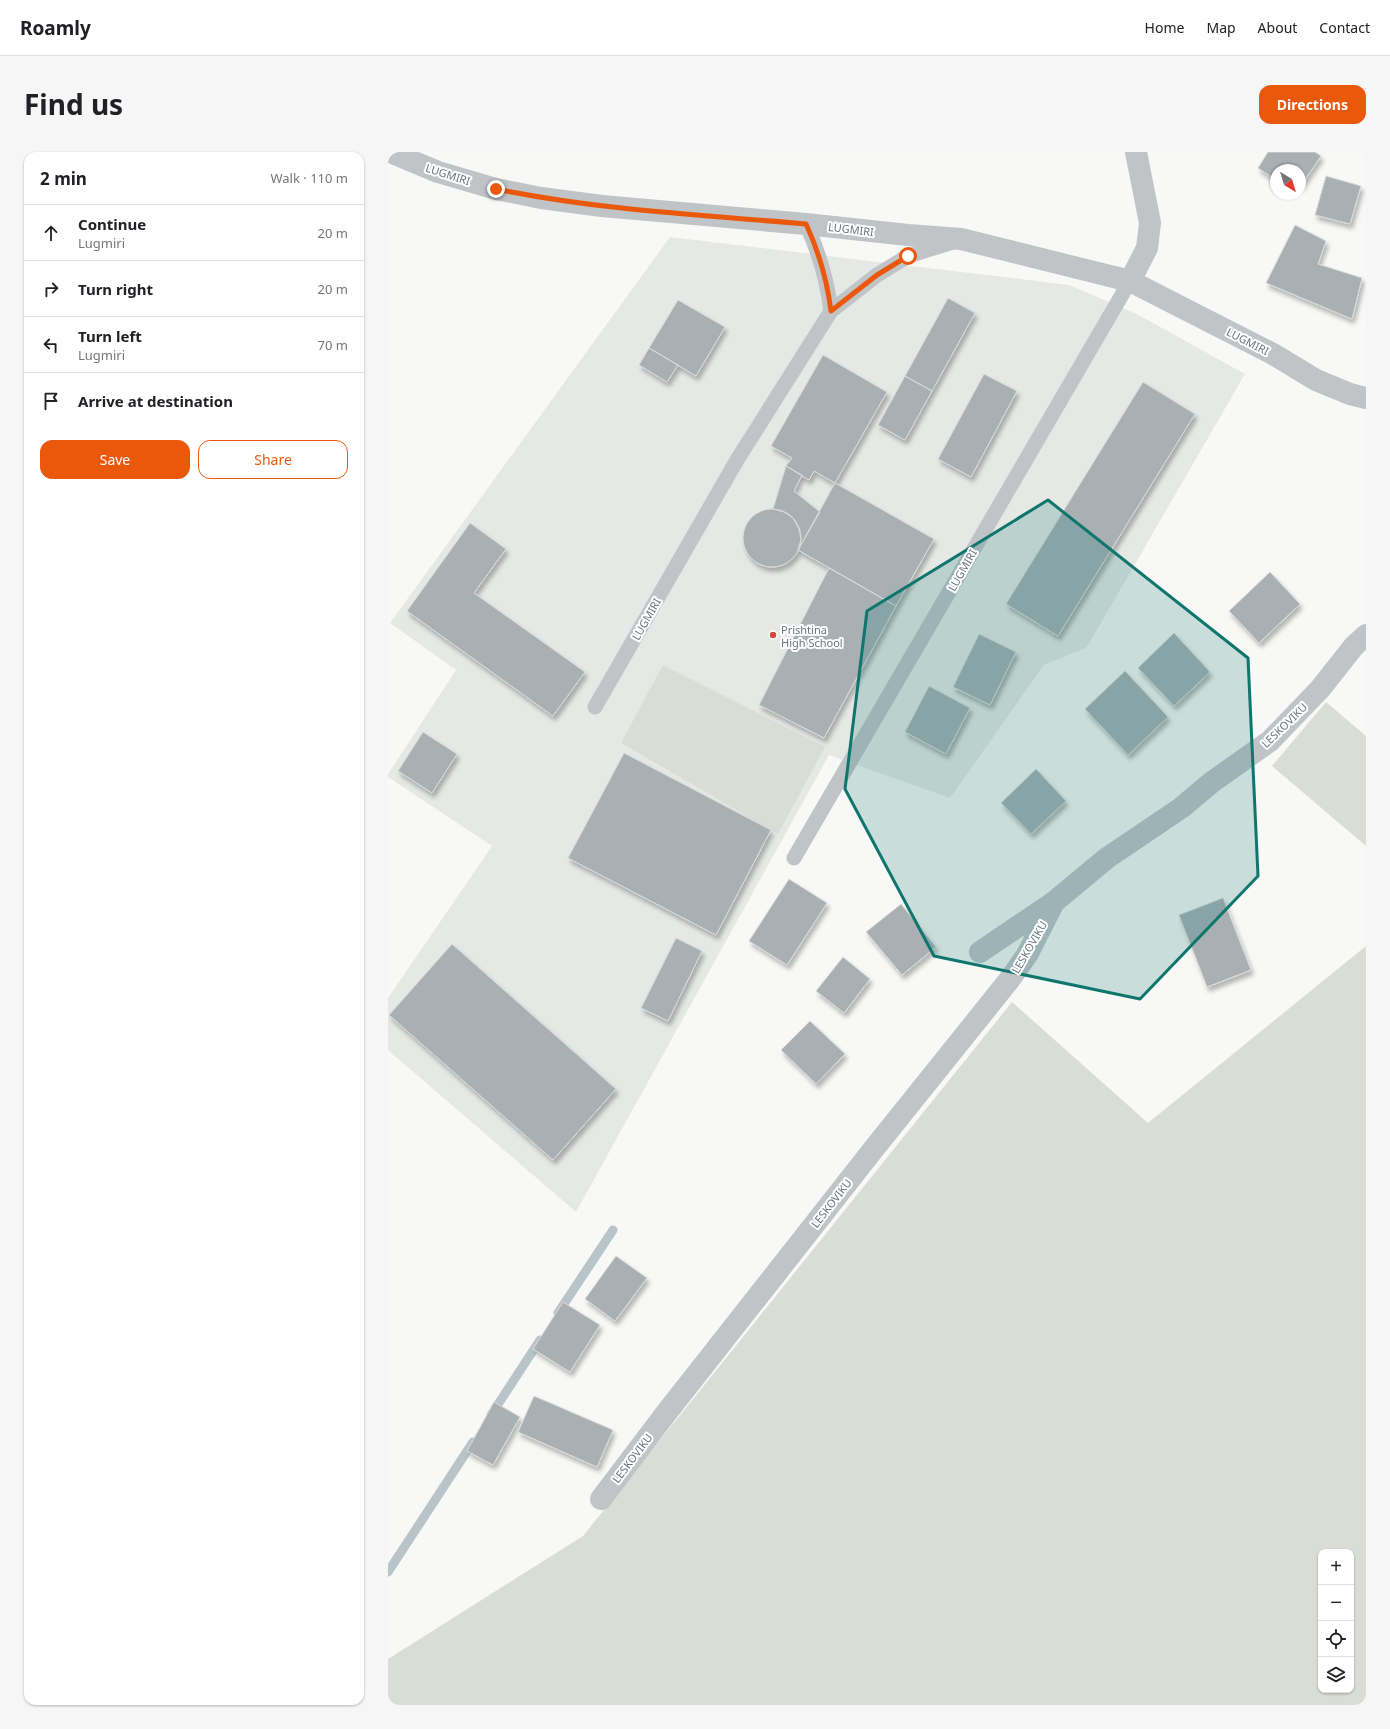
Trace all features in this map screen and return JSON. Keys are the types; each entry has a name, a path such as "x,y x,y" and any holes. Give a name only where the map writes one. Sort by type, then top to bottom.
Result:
{"street":[{"name":"LUGMIRI","path":"390,152 438,172 496,189 541,198 602,206 961,239 1130,282 1273,354 1316,380 1350,394 1366,398"},
{"path":"1130,282 1147,248 1150,223 1136,152"},
{"name":"LESKOVIKU","path":"980,952 1054,902 1107,858 1181,808 1212,782 1270,740 1320,689 1354,646 1366,635"},
{"name":"LESKOVIKU","path":"601,1499 667,1412 1010,979 1027,955 1054,902"}],"lane":[{"path":"806,224 817,248 826,279 831,311"},
{"name":"LUGMIRI","path":"595,707 737,460 831,311 877,275 908,256 961,239"},
{"name":"LUGMIRI","path":"794,858 1130,282"}],"highlighted area":[{"path":"1048,500 1248,658 1258,876 1140,999 934,956 845,789 867,611"}],"shaded area":[{"path":"670,237 1069,285 1137,314 1245,374 1087,647 1044,665 950,798 829,755 576,1212 388,1050 388,998 492,846 388,777 388,774 456,670 390,623"},
{"path":"663,665 825,747 778,834 621,743"},
{"path":"1326,702 1366,736 1366,846 1272,766"},
{"path":"1366,946 1366,1705 388,1705 388,1659 583,1536 1012,1002 1148,1123"}],"building":[{"path":"1268,152 1315,152 1321,156 1306,178 1306,164 1270,164 1270,176 1258,168"},
{"path":"1326,176 1361,186 1350,224 1315,215"},
{"path":"1295,225 1326,241 1318,264 1362,278 1352,319 1266,283"},
{"path":"948,298 975,313 932,391 905,376"},
{"path":"678,300 725,327 696,376 649,348"},
{"path":"649,348 678,365 667,382 639,365"},
{"path":"823,355 887,392 835,483 814,471 809,480 786,466 792,458 771,446"},
{"path":"984,374 1017,391 971,477 938,459"},
{"path":"905,376 932,391 905,440 878,425"},
{"path":"1143,382 1195,414 1058,636 1006,604"},
{"path":"786,466 802,475 794,491 820,512 798,550 801,539 799,529 793,518 784,512 773,509"},
{"path":"835,483 934,539 896,606 798,550"},
{"path":"772,509 788,514 796,522 801,538 796,554 788,562 772,567 756,562 748,554 743,538 748,522 756,514"},
{"path":"470,523 506,549 474,593 585,672 553,716 407,611"},
{"path":"829,568 896,606 824,738 759,705"},
{"path":"1270,572 1300,604 1259,643 1229,611"},
{"path":"1174,633 1210,672 1174,706 1138,668"},
{"path":"979,634 1016,652 990,705 953,687"},
{"path":"1125,671 1168,717 1128,755 1085,709"},
{"path":"929,686 970,708 946,754 905,732"},
{"path":"423,732 457,754 432,793 398,771"},
{"path":"624,753 771,830 716,935 568,858"},
{"path":"1036,769 1066,801 1031,834 1001,803"},
{"path":"789,879 827,903 787,965 749,941"},
{"path":"1223,898 1251,970 1207,987 1179,915"},
{"path":"901,904 936,947 902,975 866,932"},
{"path":"676,938 702,951 668,1021 641,1008"},
{"path":"452,944 616,1089 553,1160 389,1015"},
{"path":"843,957 870,979 844,1013 816,991"},
{"path":"810,1021 845,1054 816,1084 781,1050"},
{"path":"616,1256 647,1278 615,1321 585,1299"},
{"path":"563,1302 600,1325 570,1372 533,1349"},
{"path":"534,1396 613,1430 597,1467 518,1432"},
{"path":"494,1402 520,1417 493,1465 467,1451"}],"waterway":[{"path":"558,1313 613,1230"},
{"path":"491,1415 540,1340"},
{"path":"388,1572 473,1442"}],"place":[{"name":"Prishtina High School","path":"773,635"}],"route":[{"path":"496,189 541,198 602,206 806,224 817,248 823,267 828,285 831,311 877,275 908,256"}]}
